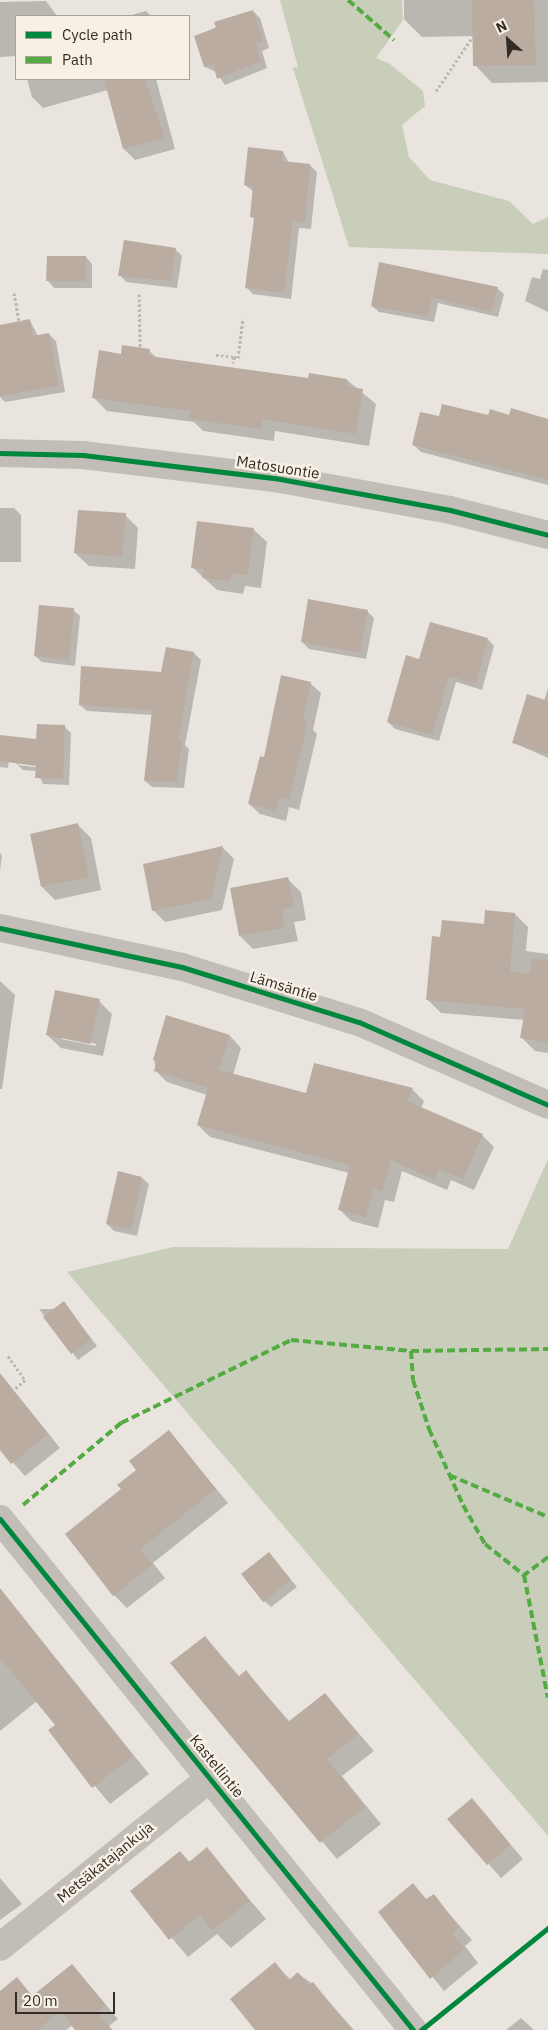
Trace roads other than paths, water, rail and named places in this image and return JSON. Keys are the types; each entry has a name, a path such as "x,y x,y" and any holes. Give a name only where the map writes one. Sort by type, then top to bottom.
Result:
{"street":[{"name":"Matosuontie","path":"0,454 83,455 280,479 450,510 548,535"},
{"name":"Lämsäntie","path":"0,928 182,967 359,1022 548,1105"},
{"name":"Kastellintie","path":"0,1520 413,2030"},
{"name":"Metsäkatajankuja","path":"0,1947 210,1778"}]}
